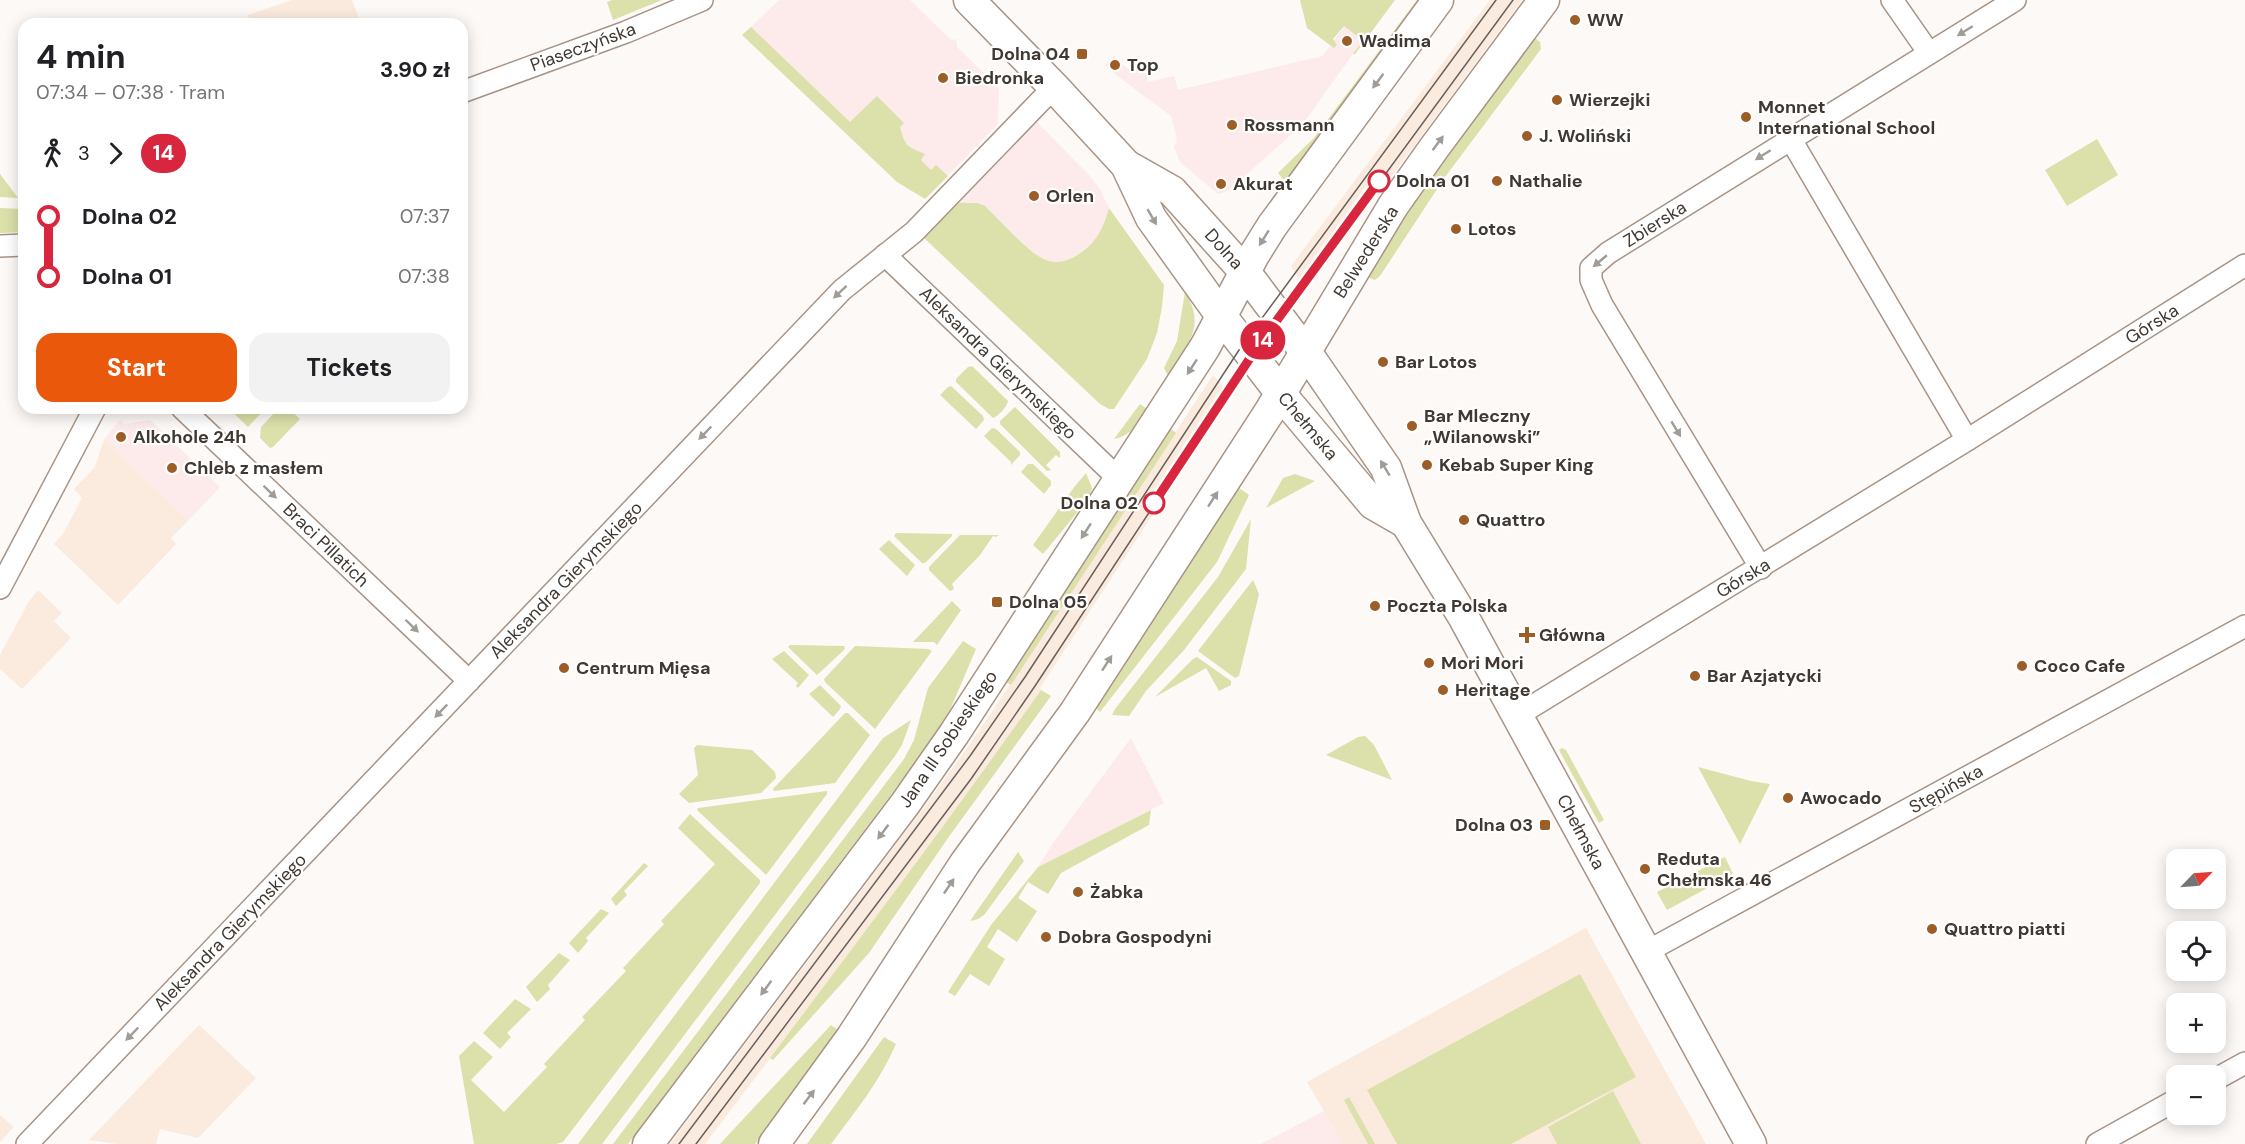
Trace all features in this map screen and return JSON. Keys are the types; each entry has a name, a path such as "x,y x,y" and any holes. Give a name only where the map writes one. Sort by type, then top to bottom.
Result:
{"main road":[{"name":"Dolna","path":"969,0 1126,165 1151,218 1222,317"},
{"path":"1222,317 1263,239 1438,0"},
{"name":"Belwederska","path":"1280,393 1393,206 1544,0"},
{"name":"Dolna","path":"1126,165 1172,191 1245,272 1305,351"},
{"name":"Chełmska","path":"1222,317 1280,393 1373,504 1406,523"},
{"name":"Jana III Sobieskiego","path":"648,1144 922,780 1200,355 1222,317"},
{"name":"Chełmska","path":"1305,351 1386,468 1406,523 1464,618 1518,715 1751,1144"},
{"path":"774,1144 851,1038 964,863 1075,712 1280,393"}],"street":[{"name":"Piaseczyńska","path":"468,90 626,32 702,0"},
{"path":"1892,0 1929,53"},
{"name":"Zbierska","path":"1761,568 1602,304 1591,280 1591,268 1608,253 2015,0"},
{"path":"885,255 914,232 1054,87"},
{"path":"1790,138 1967,440"},
{"path":"0,246 18,245"},
{"name":"Aleksandra Gierymskiego","path":"27,1144 842,290 885,255 1119,479"},
{"name":"Górska","path":"1518,715 1761,568 2245,265"},
{"path":"0,588 92,414"},
{"name":"Braci Pillatich","path":"188,414 469,681"},
{"name":"Stępińska","path":"1646,952 2245,626"},
{"path":"2226,1073 2245,1063"},
{"path":"2097,1144 2166,1106"}],"shaded area":[{"path":"292,0 352,0 359,18 249,18 248,15"},
{"path":"779,0 910,0 951,40 956,39 957,47 999,88 998,124 927,197 751,27"},
{"path":"1490,0 1522,0 1306,292 1291,266"},
{"path":"1344,26 1363,40 1297,132 1228,191 1218,194 1180,162 1174,147 1177,139 1171,116 1105,65 1114,56 1129,70 1144,67 1148,82 1174,76 1178,90 1323,56"},
{"name":"Orlen","path":"1036,121 1089,175 1100,189 1109,208 1102,231 1094,241 1065,262 1051,262 1037,257 985,206 978,203 957,203"},
{"path":"1213,375 1232,397 1196,452 1194,451 1040,688 1041,690 988,767 705,1144 670,1144 980,730"},
{"name":"Chleb z masłem","path":"120,420 125,424 150,420 220,487 188,521 104,439"},
{"path":"104,439 188,521 171,538 176,544 118,605 54,544 63,534 82,498 74,489 95,467"},
{"path":"38,590 62,613 54,621 71,638 22,689 0,669 0,655 29,601"},
{"path":"1131,738 1164,803 1038,867 1055,840"},
{"path":"1586,928 1706,1144 1343,1144 1307,1082"},
{"path":"199,1025 256,1078 198,1138 160,1129 156,1144 117,1144 89,1140"},
{"path":"1326,1110 1343,1144 1261,1144"},
{"path":"0,1115 14,1127 0,1142"}],"green space":[{"path":"612,0 662,0 613,20 607,2"},
{"path":"1300,0 1395,0 1353,54 1361,43 1361,39 1344,26 1333,39 1337,45 1334,48 1307,28"},
{"path":"1417,0 1422,0 1286,183 1278,173 1314,138"},
{"path":"751,27 850,122 877,96 904,123 900,127 907,145 925,154 921,160 931,170 936,165 948,176 925,199 897,182 742,35"},
{"path":"1535,38 1540,42 1541,49 1445,177 1380,276 1375,280 1367,277 1427,185"},
{"path":"2097,139 2118,175 2067,206 2045,170"},
{"path":"0,174 18,198 0,197"},
{"path":"957,203 978,203 985,206 1038,256 1054,262 1072,258 1088,247 1100,232 1109,208 1164,285 1157,333 1147,359 1114,409 1100,404 924,238"},
{"path":"0,208 18,209 18,232 0,233"},
{"path":"1185,292 1194,315 1192,336 1168,376 1164,368 1177,341"},
{"path":"972,366 1008,401 1002,411 993,418 956,382 956,379 968,367"},
{"path":"951,386 983,416 984,420 976,429 940,395"},
{"path":"1140,404 1147,409 1137,424 1130,432 1114,439"},
{"path":"1015,407 1060,452 1060,458 1056,455 1046,465 1051,470 1047,471 1000,424 1000,421"},
{"path":"234,414 260,414 248,427"},
{"path":"273,414 295,414 300,419 270,448 260,438 261,427"},
{"path":"992,428 996,429 1020,452 1011,465 1011,462 984,436"},
{"path":"1171,429 1176,433 1011,685 1006,682"},
{"path":"1028,464 1033,464 1051,481 1051,485 1044,494 1021,472"},
{"path":"1086,473 1092,488 1089,498 1043,554 1033,545"},
{"path":"1295,474 1315,481 1266,508 1283,478"},
{"path":"1239,488 1249,495 1217,562 1100,712 1096,708"},
{"path":"1251,519 1246,569 1184,650 1146,691 1129,716 1112,715 1218,577"},
{"path":"896,533 952,534 952,536 925,563 922,563 894,536"},
{"path":"960,535 999,535 993,536 980,555 952,584 954,589 950,591 929,570 929,567"},
{"path":"889,540 915,565 907,576 879,549"},
{"path":"1253,580 1259,594 1239,676 1235,678 1198,651"},
{"path":"952,601 961,610 937,645 934,642 913,642"},
{"path":"963,641 976,649 947,717 628,1144 613,1144 904,759 914,740 928,688"},
{"path":"790,645 844,646 845,649 817,675 788,647"},
{"path":"855,646 932,651 875,729 824,679"},
{"path":"784,651 809,675 798,688 796,686 798,683 772,659"},
{"path":"1197,657 1231,681 1231,685 1219,691 1206,668 1155,697 1193,659"},
{"path":"820,685 841,706 833,717 809,694"},
{"path":"1041,690 1051,696 948,838 869,953 773,1060 770,1058 941,829"},
{"path":"845,713 848,713 870,735 835,783 774,791 773,789"},
{"path":"911,720 902,745 895,756 602,1144 578,1144 883,738"},
{"path":"1365,736 1374,745 1392,780 1326,755 1358,737"},
{"path":"697,745 752,750 775,772 776,778 761,793 689,803 679,794 698,775 694,748"},
{"path":"1562,748 1566,750 1604,820 1599,823 1559,750"},
{"path":"1698,767 1770,784 1740,844"},
{"path":"827,791 766,875 697,810 698,808"},
{"path":"1151,810 1149,825 1061,873 1048,894 1028,882 1018,898 1037,911 1017,942 998,929 987,947 1005,959 989,986 970,974 955,996 948,992 991,925 1038,867"},
{"path":"690,814 760,880 760,883 563,1142 556,1144 474,1144 459,1056 474,1041 493,1057 471,1080 504,1112 547,1067 544,1064 585,1020 582,1017 626,971 623,968 664,924 661,921 715,864 678,828"},
{"path":"1018,852 1024,861 984,915 970,921"},
{"path":"1725,857 1733,874 1667,910 1657,892"},
{"path":"644,863 648,866 624,891 627,895 616,906 611,899"},
{"path":"601,909 609,913 586,938 588,941 578,953 569,943"},
{"path":"559,953 570,960 548,985 550,989 537,1002 526,987"},
{"path":"1580,974 1636,1077 1511,1144 1397,1144 1367,1090"},
{"path":"515,999 531,1009 507,1033 511,1037 500,1049 483,1033"},
{"path":"831,1025 838,1030 755,1144 720,1144"},
{"path":"884,1037 896,1044 875,1083 858,1108 831,1144 807,1144"},
{"path":"1613,1091 1641,1144 1557,1144 1548,1127"},
{"path":"1349,1097 1375,1144 1368,1144 1344,1100"}],"tram line":[{"path":"679,1144 970,756 1025,677 1243,344 1496,0"},
{"path":"696,1144 971,779 1035,686 1252,356 1513,0"},
{"name":"14","path":"1154,503 1258,346 1379,181"}],"place":[{"name":"WW","path":"1575,20"},
{"name":"Wadima","path":"1347,41"},
{"name":"Dolna 04","path":"1082,54"},
{"name":"Top","path":"1115,65"},
{"name":"Biedronka","path":"943,78"},
{"name":"Wierzejki","path":"1557,100"},
{"name":"Monnet International School","path":"1746,117"},
{"name":"Rossmann","path":"1232,125"},
{"name":"J. Woliński","path":"1527,136"},
{"name":"Dolna 01","path":"1379,181"},
{"name":"Nathalie","path":"1497,181"},
{"name":"Akurat","path":"1221,184"},
{"name":"Orlen","path":"1034,196"},
{"name":"Lotos","path":"1456,229"},
{"name":"Bar Lotos","path":"1383,362"},
{"name":"Bar Mleczny „Wilanowski”","path":"1412,426"},
{"name":"Alkohole 24h","path":"121,437"},
{"name":"Kebab Super King","path":"1427,465"},
{"name":"Chleb z masłem","path":"172,468"},
{"name":"Dolna 02","path":"1154,503"},
{"name":"Quattro","path":"1464,520"},
{"name":"Dolna 05","path":"997,602"},
{"name":"Poczta Polska","path":"1375,606"},
{"name":"Główna","path":"1527,635"},
{"name":"Mori Mori","path":"1429,663"},
{"name":"Coco Cafe","path":"2022,666"},
{"name":"Centrum Mięsa","path":"564,668"},
{"name":"Bar Azjatycki","path":"1695,676"},
{"name":"Heritage","path":"1443,690"},
{"name":"Awocado","path":"1788,798"},
{"name":"Dolna 03","path":"1545,825"},
{"name":"Reduta Chełmska 46","path":"1645,869"},
{"name":"Żabka","path":"1078,892"},
{"name":"Quattro piatti","path":"1932,929"},
{"name":"Dobra Gospodyni","path":"1046,937"}]}
